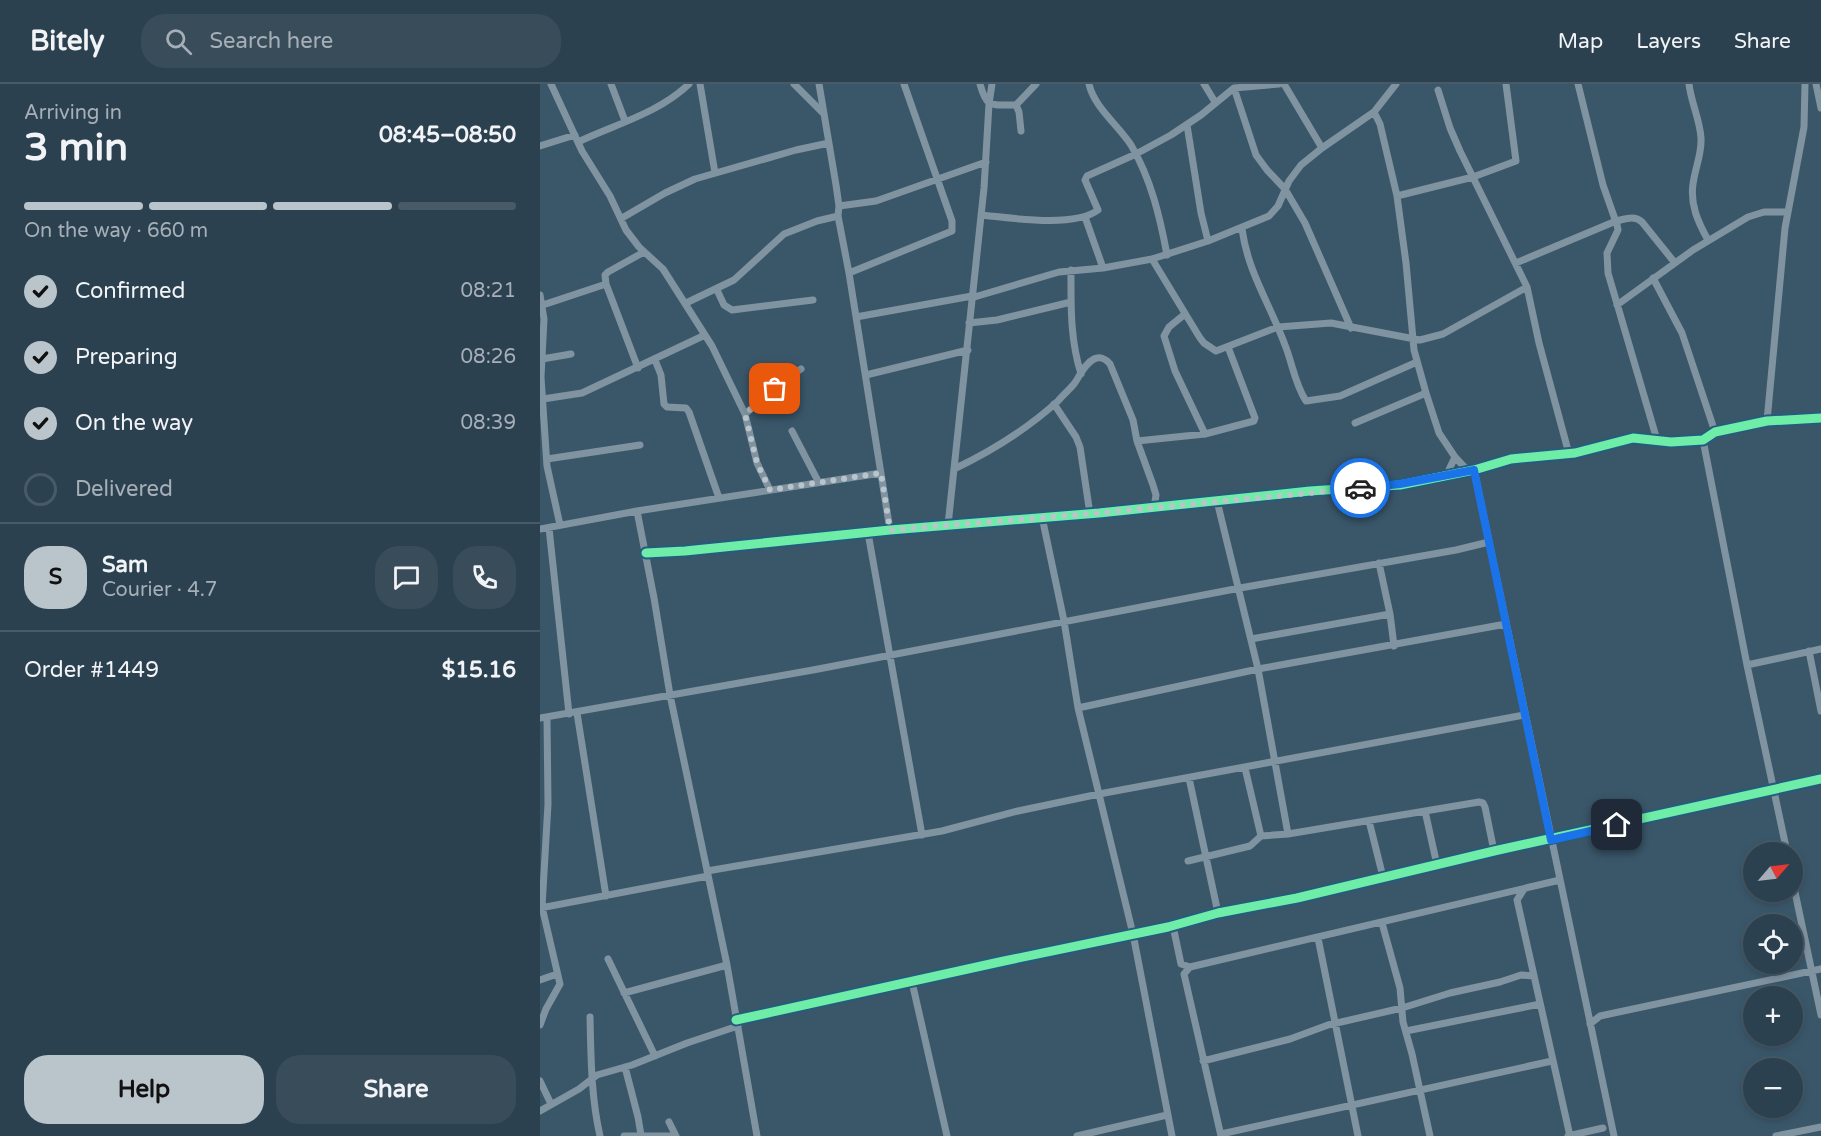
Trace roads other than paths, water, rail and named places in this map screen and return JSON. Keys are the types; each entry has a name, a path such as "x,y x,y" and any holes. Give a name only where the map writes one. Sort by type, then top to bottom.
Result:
{"street":[{"path":"551,84 576,138 632,239 663,269 705,335 745,414 757,463 770,490"},
{"path":"611,84 625,121"},
{"path":"540,146 576,138 625,121 670,100 689,84"},
{"path":"700,84 715,172"},
{"path":"794,84 824,114"},
{"path":"819,84 839,206 838,216 890,530"},
{"path":"849,273 952,231 952,221 938,178 904,84"},
{"path":"980,84 984,100 989,104 1016,105 1036,84"},
{"path":"948,525 961,392 968,350 992,84"},
{"path":"1089,84 1093,97 1136,154 1158,208 1167,255"},
{"path":"1204,84 1215,102"},
{"path":"981,215 1041,219 1085,217 1098,210 1085,180 1087,176 1136,154 1186,125 1234,88 1279,84"},
{"path":"1284,84 1322,148"},
{"path":"855,317 972,297 1048,274 1103,268 1152,259 1242,229 1269,216 1301,165 1374,112 1396,84"},
{"path":"1397,196 1473,177 1516,161 1506,84"},
{"path":"1689,84 1701,138 1700,154 1693,183 1694,206 1699,225 1708,240"},
{"path":"1767,421 1775,320 1788,212 1804,127 1805,84"},
{"path":"1816,84 1821,108"},
{"path":"1581,85 1604,185 1618,230 1606,258 1608,273 1657,440"},
{"path":"1234,88 1256,155 1286,189 1305,223 1351,328"},
{"path":"1438,90 1450,128 1527,288 1569,454"},
{"path":"1016,105 1022,131"},
{"path":"1374,112 1380,124 1397,196 1406,262 1412,339 1439,434 1455,457 1471,471 1489,542 1614,1136"},
{"path":"1186,125 1208,241"},
{"path":"622,218 681,186 715,172 829,143"},
{"path":"839,206 876,201 986,162"},
{"path":"1617,305 1708,240 1748,217 1764,212 1788,212"},
{"path":"686,303 717,290 746,271 784,234 817,221 838,216"},
{"path":"1085,217 1103,268"},
{"path":"1516,264 1616,220 1638,218 1675,263"},
{"path":"1242,229 1246,255 1251,269 1278,327 1306,401 1340,396 1418,362"},
{"path":"639,368 606,284 605,275 644,252"},
{"path":"1152,259 1204,344 1216,351 1278,327 1331,323 1420,340 1443,334 1527,288"},
{"path":"1071,270 1073,343 1080,374"},
{"path":"1653,278 1682,333 1716,432"},
{"path":"541,305 606,284"},
{"path":"717,290 724,305 732,310 813,300"},
{"path":"540,295 544,331 541,377 545,464 560,525"},
{"path":"969,323 997,320 1071,302"},
{"path":"1185,315 1169,327 1164,336 1175,371 1204,434"},
{"path":"543,399 582,393 705,335"},
{"path":"1137,441 1204,434 1255,420 1228,347"},
{"path":"866,375 968,350"},
{"path":"542,359 571,354"},
{"path":"954,469 1003,444 1069,390 1086,366 1094,359 1105,359 1110,364 1132,420 1156,495 1154,507"},
{"path":"655,360 664,384 664,404 667,407 686,408 689,412 719,498"},
{"path":"745,414 801,369"},
{"path":"1355,423 1426,393"},
{"path":"1054,404 1080,447 1090,514"},
{"path":"646,553 1400,484 1471,471 1518,458 1569,454 1634,438 1671,442 1703,440 1716,432 1767,421 1821,418"},
{"path":"792,430 818,481"},
{"path":"1703,440 1785,842"},
{"path":"545,464 640,445"},
{"path":"1446,476 1455,457"},
{"path":"540,529 818,481 881,473"},
{"path":"1217,501 1258,669 1288,834"},
{"path":"637,511 670,695 727,965 757,1136"},
{"path":"1042,518 1064,621 1078,708 1133,934 1172,1136"},
{"path":"549,528 573,713 606,896"},
{"path":"868,533 922,835"},
{"path":"540,1025 542,1016 559,988 541,908 549,804 544,718 890,656 1064,621 1456,550 1489,542"},
{"path":"1379,563 1394,646"},
{"path":"1251,639 1390,614"},
{"path":"1078,708 1258,669 1506,624"},
{"path":"1747,665 1821,649"},
{"path":"1809,651 1821,711"},
{"path":"541,908 708,874 922,835 1099,794 1524,715"},
{"path":"1245,768 1261,836"},
{"path":"1189,778 1218,914"},
{"path":"540,1111 579,1089 591,1079 737,1023 1821,779"},
{"path":"1188,861 1250,846 1261,836 1288,834 1483,803 1494,851"},
{"path":"1425,811 1437,865"},
{"path":"1370,821 1383,878"},
{"path":"1173,926 1181,964 1190,967 1560,880"},
{"path":"1524,889 1517,900 1569,1136 1603,1128"},
{"path":"1504,894 1517,900"},
{"path":"1797,902 1821,1015"},
{"path":"1382,923 1400,988 1406,1031 1430,1136"},
{"path":"1318,938 1358,1136"},
{"path":"608,959 655,1056"},
{"path":"1521,975 1530,961"},
{"path":"624,993 727,965"},
{"path":"1190,967 1185,975 1221,1135 1552,1061"},
{"path":"1590,1024 1600,1016 1821,969"},
{"path":"540,980 557,974"},
{"path":"1203,1061 1290,1039 1335,1023 1402,1008 1450,993 1521,975 1534,976"},
{"path":"912,982 947,1136"},
{"path":"1406,1031 1540,1004"},
{"path":"1587,1009 1600,1016"},
{"path":"590,1017 591,1079 600,1136"},
{"path":"626,1067 639,1117 641,1136"},
{"path":"540,1081 551,1104"},
{"path":"1077,1136 1167,1115"},
{"path":"624,1136 676,1136 669,1122"},
{"path":"1776,1136 1821,1127"}]}
